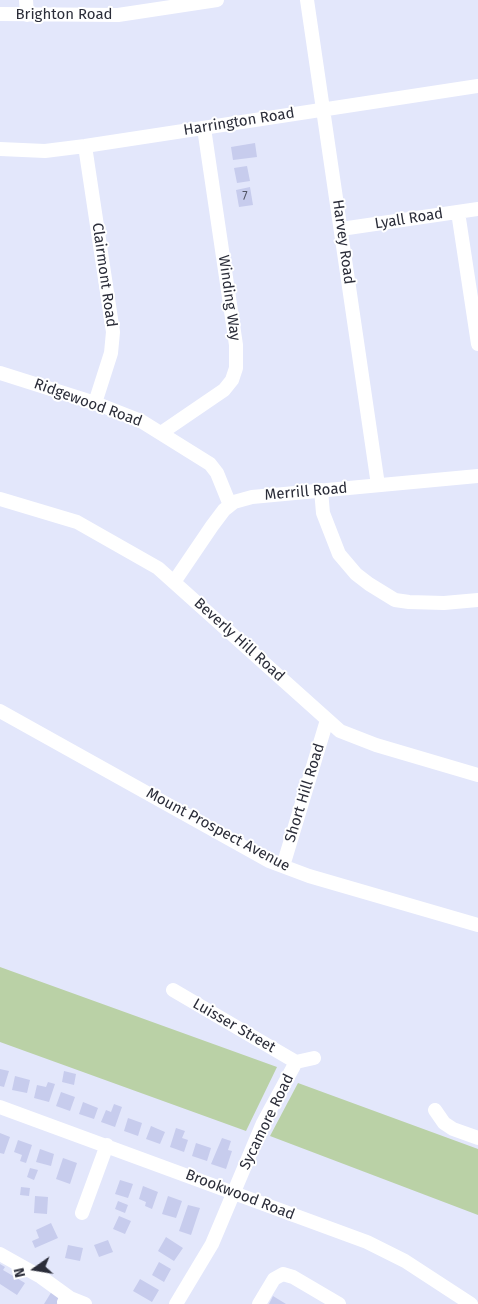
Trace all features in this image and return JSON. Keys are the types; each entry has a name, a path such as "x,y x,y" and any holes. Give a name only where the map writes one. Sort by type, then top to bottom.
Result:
{"street":[{"path":"26,0 27,15"},
{"name":"Brighton Road","path":"0,11 27,15 118,15 148,5 217,0"},
{"name":"Harvey Road","path":"307,0 378,485"},
{"name":"Harrington Road","path":"0,150 45,151 85,146 478,86"},
{"name":"Winding Way","path":"161,433 224,390 232,380 236,368 236,346 204,128"},
{"name":"Clairmont Road","path":"85,146 112,332 111,353 95,403"},
{"name":"Lyall Road","path":"341,229 478,209"},
{"path":"458,212 478,341"},
{"name":"Ridgewood Road","path":"0,372 124,413 161,433 210,464 217,473 230,505"},
{"name":"Merrill Road","path":"174,582 224,510 234,502 252,497 478,476"},
{"path":"321,490 322,513 339,554 356,574 369,584 395,600 444,603 478,600"},
{"name":"Beverly Hill Road","path":"0,499 77,522 158,568 340,731 349,736 478,775"},
{"name":"Mount Prospect Avenue","path":"0,711 269,861 309,876 478,925"},
{"name":"Short Hill Road","path":"283,866 327,720"},
{"name":"Luisser Street","path":"173,990 296,1062"},
{"name":"Sycamore Road","path":"176,1304 212,1244 263,1123 296,1062 314,1058"},
{"name":"Brookwood Road","path":"0,1107 107,1145 383,1249 471,1304"},
{"path":"436,1110 444,1123 453,1129 478,1138"},
{"path":"82,1213 107,1145"},
{"path":"0,1254 41,1277 66,1301 85,1304"},
{"path":"259,1304 274,1279 283,1274 293,1277 339,1304"}],"green space":[{"path":"0,967 277,1067 246,1131 0,1042"},
{"path":"298,1083 478,1149 478,1215 270,1136"}],"building":[{"path":"255,143 257,157 233,160 231,147"},
{"path":"247,166 250,181 237,183 234,168"},
{"path":"250,187 253,205 239,207 236,190"},
{"path":"0,1069 9,1071 4,1087 0,1086"},
{"path":"64,1071 76,1074 74,1085 62,1082"},
{"path":"15,1076 30,1080 27,1093 12,1090"},
{"path":"48,1082 55,1084 49,1102 34,1098 37,1085 46,1087"},
{"path":"61,1092 75,1097 70,1111 56,1106"},
{"path":"83,1102 98,1108 94,1119 79,1114"},
{"path":"114,1104 122,1107 115,1127 101,1122 106,1110 111,1112"},
{"path":"128,1118 142,1123 138,1136 124,1131"},
{"path":"151,1126 165,1132 160,1144 146,1139"},
{"path":"176,1128 185,1131 182,1138 188,1140 184,1152 170,1147"},
{"path":"0,1133 10,1137 4,1154 0,1153"},
{"path":"222,1138 231,1141 228,1150 232,1151 226,1169 211,1164"},
{"path":"18,1140 32,1145 26,1163 20,1161 22,1155 14,1152"},
{"path":"196,1143 211,1148 207,1161 192,1156"},
{"path":"40,1149 54,1154 51,1166 36,1162"},
{"path":"63,1158 77,1163 70,1184 56,1179"},
{"path":"30,1168 38,1170 34,1180 27,1177"},
{"path":"120,1180 133,1184 128,1198 115,1194"},
{"path":"143,1186 158,1192 152,1209 145,1206 146,1202 139,1199"},
{"path":"21,1187 30,1188 29,1196 20,1195"},
{"path":"35,1196 48,1197 47,1214 34,1213"},
{"path":"168,1196 182,1201 176,1218 162,1214"},
{"path":"118,1201 128,1205 125,1213 115,1209"},
{"path":"188,1205 200,1208 191,1235 179,1231"},
{"path":"119,1216 131,1221 125,1234 113,1229"},
{"path":"51,1223 58,1238 35,1248 32,1241 39,1238 36,1230"},
{"path":"166,1237 183,1248 174,1261 158,1251"},
{"path":"108,1240 113,1252 99,1257 94,1245"},
{"path":"68,1245 83,1248 80,1261 65,1258"},
{"path":"159,1262 171,1269 164,1282 152,1275"},
{"path":"0,1264 5,1267 3,1270 25,1283 17,1295 0,1284"},
{"path":"140,1279 159,1290 152,1302 133,1291"},
{"path":"52,1291 61,1297 57,1304 44,1304"},
{"path":"273,1296 286,1304 269,1304"}]}
